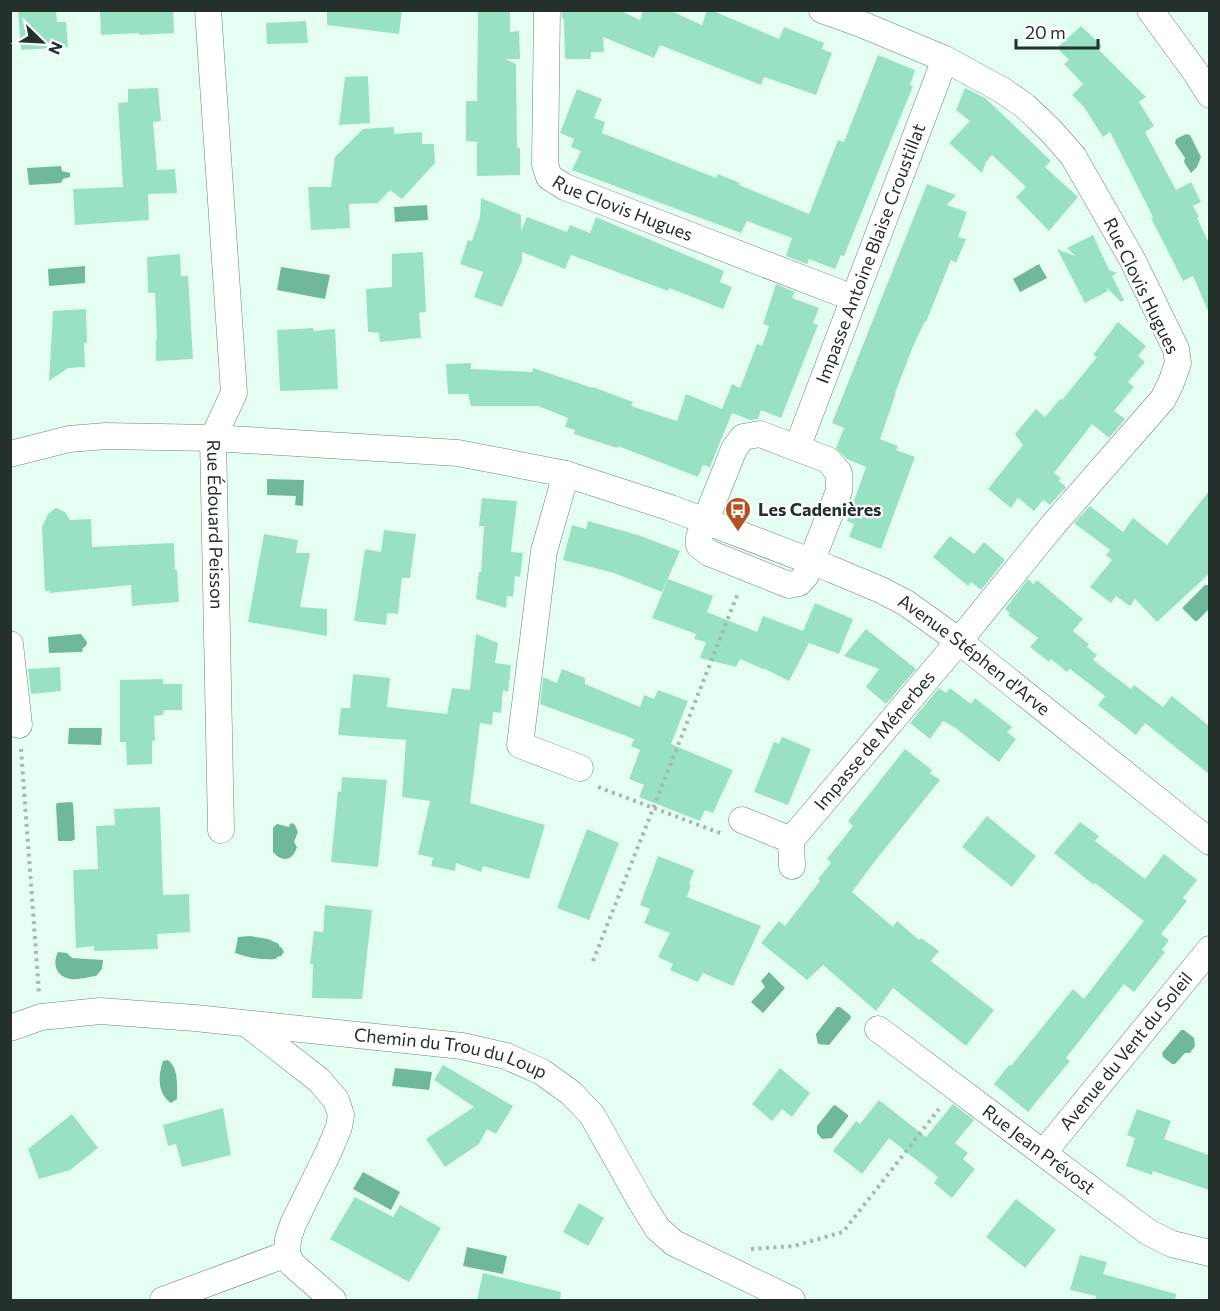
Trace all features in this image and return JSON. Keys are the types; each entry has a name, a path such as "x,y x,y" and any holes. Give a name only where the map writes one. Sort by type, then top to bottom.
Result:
{"street":[{"name":"Rue Édouard Peisson","path":"208,10 234,393 213,438 220,830"},
{"name":"Rue Clovis Hugues","path":"547,10 545,164 549,177 565,186 854,298"},
{"name":"Rue Clovis Hugues","path":"822,10 945,59 1002,90 1025,106 1073,156 1132,260 1176,349 1178,363 1172,383 1163,399 1053,525 959,641"},
{"path":"1150,10 1194,70 1209,95"},
{"name":"Impasse Antoine Blaise Croustillat","path":"797,448 945,59"},
{"path":"760,434 797,448 828,460 839,473 839,491 806,575 799,583 789,585 709,553 699,545 699,537 705,521 734,449 742,437 760,434"},
{"name":"Avenue Stéphen d'Arve","path":"10,454 69,439 106,436 213,438 458,453 566,474 671,508 811,561 898,598 959,641 1209,842"},
{"path":"566,474 544,551 520,745 580,768"},
{"name":"Impasse de Ménerbes","path":"790,840 959,641"},
{"path":"10,644 20,725"},
{"path":"742,820 790,840 792,866"},
{"name":"Avenue du Vent du Soleil","path":"1044,1152 1209,949"},
{"name":"Chemin du Trou du Loup","path":"10,1028 41,1017 100,1011 195,1018 462,1046 506,1056 542,1072 570,1093 592,1115 658,1229 674,1244 792,1300"},
{"path":"247,1024 319,1080 336,1100 341,1114 339,1127 329,1151 288,1239 288,1254 292,1264 333,1300"},
{"name":"Rue Jean Prévost","path":"878,1029 1148,1232 1172,1244 1209,1253"},
{"path":"163,1300 288,1254"}],"path":[{"path":"593,961 748,569"},
{"path":"20,725 41,1017"},
{"path":"580,768 590,783 735,839 742,820"},
{"path":"749,1249 794,1246 843,1232 956,1087"}],"shaded area":[{"path":"1186,134 1190,135 1201,157 1197,167 1191,173 1175,143 1176,139"},
{"path":"61,166 62,171 70,173 70,177 63,179 61,183 29,185 27,168"},
{"path":"427,205 428,220 395,222 394,207"},
{"path":"1039,264 1047,278 1020,292 1013,279"},
{"path":"85,266 85,283 49,286 48,269"},
{"path":"281,267 330,275 325,299 277,290"},
{"path":"267,479 304,480 303,506 295,505 296,496 267,495"},
{"path":"1205,585 1209,585 1209,609 1195,621 1183,607"},
{"path":"81,634 87,642 82,652 49,653 48,637"},
{"path":"69,728 102,728 101,745 68,744"},
{"path":"73,803 75,839 58,841 56,805"},
{"path":"292,823 298,832 294,842 297,847 290,858 283,859 273,852 273,828 277,824 289,827"},
{"path":"238,937 268,939 279,944 284,952 276,959 256,958 235,953"},
{"path":"58,952 67,953 72,958 103,960 102,969 96,976 66,978 57,969 55,961"},
{"path":"769,972 785,988 763,1013 751,1002 765,987 761,981"},
{"path":"837,1007 840,1007 851,1018 829,1045 819,1044 816,1034"},
{"path":"1181,1030 1194,1038 1195,1046 1190,1053 1185,1053 1175,1064 1172,1064 1163,1057 1162,1053"},
{"path":"168,1060 176,1073 177,1083 177,1099 171,1103 163,1095 160,1084 163,1061"},
{"path":"395,1068 432,1072 429,1090 392,1086"},
{"path":"835,1105 848,1117 832,1138 822,1139 817,1133 817,1126"},
{"path":"363,1172 400,1192 391,1210 353,1189"},
{"path":"467,1247 507,1256 503,1274 463,1266"}],"building":[{"path":"18,10 56,10 57,22 66,22 68,47 21,50"},
{"path":"100,10 173,10 174,33 101,35"},
{"path":"327,10 402,10 399,34 327,25"},
{"path":"478,10 510,10 510,32 519,31 520,59 505,59 516,64 517,148 520,148 520,175 477,176 477,142 466,141 466,101 477,101"},
{"path":"562,10 619,10 640,20 643,10 669,10 702,25 707,10 711,10 779,39 784,27 824,43 822,49 832,53 816,95 764,77 761,85 660,45 654,58 603,37 604,52 591,52 591,59 565,59"},
{"path":"306,21 308,43 267,44 266,23"},
{"path":"1081,26 1102,46 1099,50 1146,97 1139,102 1154,126 1145,132 1176,190 1191,182 1201,202 1193,206 1209,243 1209,313 1193,276 1183,281 1110,132 1103,137 1084,107 1072,95 1083,84 1064,64 1069,60 1057,48"},
{"path":"878,55 915,70 910,85 913,86 844,256 841,255 835,269 809,259 807,264 786,256 792,238 747,221 741,233 572,170 581,151 571,147 574,139 560,133 577,89 602,99 594,118 605,122 602,133 716,178 718,174 809,214 838,140 844,142"},
{"path":"368,76 370,123 339,125 345,77"},
{"path":"158,88 161,121 153,122 157,170 175,169 177,193 148,194 149,220 75,225 73,189 123,187 118,103 128,102 128,89"},
{"path":"965,88 985,98 1051,161 1045,167 1078,197 1049,231 1016,197 1026,187 992,155 986,162 982,173 949,143 970,121 956,110"},
{"path":"394,127 394,134 422,132 422,144 434,144 435,163 402,199 390,190 378,203 349,204 350,228 311,230 308,187 331,187 335,157 363,129"},
{"path":"927,184 956,195 947,205 967,212 958,237 966,239 956,263 951,260 926,322 914,344 880,439 898,446 896,450 915,457 881,549 849,537 854,524 847,521 866,467 847,459 836,448 844,428 832,423"},
{"path":"481,198 521,215 521,231 527,217 567,232 570,225 590,233 596,217 724,271 720,282 732,287 723,309 571,255 565,269 522,252 522,261 502,307 474,297 483,272 460,264 468,240 472,241 480,217"},
{"path":"1093,235 1109,270 1117,273 1112,276 1124,300 1121,302 1106,287 1108,291 1085,303 1057,249 1075,256 1067,248"},
{"path":"423,252 426,312 419,313 421,338 380,342 379,333 368,332 366,289 392,287 392,254"},
{"path":"180,254 181,276 188,276 193,359 156,361 155,293 148,293 147,257"},
{"path":"776,284 795,292 792,298 819,308 813,323 818,325 781,418 761,410 758,419 750,420 732,413 710,467 703,465 698,477 618,446 617,448 574,434 575,430 565,427 568,418 538,406 471,406 468,394 448,394 446,364 471,363 471,369 532,372 533,368 593,387 633,402 631,406 677,421 686,394 722,409 732,384 740,388 757,344 762,346 769,326 763,324"},
{"path":"86,309 85,367 68,368 49,381 53,311"},
{"path":"1118,322 1146,346 1138,356 1145,362 1128,382 1134,387 1114,411 1125,419 1109,438 1092,424 1054,473 1061,478 1059,481 1066,487 1050,505 1043,500 1034,511 1018,498 1011,508 988,489 1023,445 1015,434 1036,409 1045,417 1060,399 1062,400 1097,357 1093,355"},
{"path":"313,328 314,331 335,329 338,389 280,391 277,330"},
{"path":"1209,491 1209,574 1157,622 1135,599 1130,606 1116,596 1111,603 1090,587 1112,560 1106,555 1110,550 1074,523 1090,506 1123,532 1133,518 1167,545"},
{"path":"482,498 517,501 511,552 523,553 520,577 515,576 513,597 507,596 506,608 476,599 479,572 481,572 484,526 479,526"},
{"path":"56,508 65,512 70,520 91,519 92,547 174,543 179,602 132,606 131,585 50,593 50,591 45,591 42,527 48,514"},
{"path":"588,521 638,535 680,551 662,592 614,573 563,560 572,525 586,529"},
{"path":"384,530 416,534 410,578 402,578 398,614 387,613 386,625 354,621 365,549 381,552"},
{"path":"264,534 298,540 296,553 310,553 300,607 327,609 327,636 248,622"},
{"path":"950,536 974,554 984,542 1005,560 981,590 971,582 968,586 933,557"},
{"path":"668,579 713,596 707,612 757,632 763,616 803,631 815,603 853,619 839,654 809,643 789,681 740,659 736,667 700,658 706,642 694,639 696,634 652,618"},
{"path":"1028,579 1033,584 1037,580 1083,619 1073,631 1089,644 1087,647 1097,655 1093,660 1131,689 1134,685 1163,707 1172,696 1209,726 1209,774 1145,723 1136,735 1098,705 1105,696 1070,669 1067,672 1051,659 1049,662 1030,647 1038,638 1008,615 1010,613 1005,609"},
{"path":"866,629 916,669 886,704 866,687 879,669 844,656"},
{"path":"476,634 498,643 495,663 511,665 508,692 503,690 501,713 493,712 492,725 480,723 470,803 545,825 529,879 483,866 481,872 456,863 455,871 431,866 433,858 418,854 430,801 402,797 406,740 338,735 341,708 350,708 353,674 390,678 387,707 447,714 452,688 470,690"},
{"path":"60,667 61,691 31,694 28,669"},
{"path":"562,669 585,678 585,684 640,707 644,695 654,699 658,690 688,701 671,744 733,770 713,813 705,810 700,821 639,797 644,785 629,779 640,750 631,746 634,739 540,704 543,677 557,683"},
{"path":"163,679 163,684 182,684 182,710 164,710 163,715 154,716 155,741 152,741 152,764 127,765 126,742 120,742 120,680"},
{"path":"939,688 946,693 950,688 971,704 975,698 1012,727 1007,732 1016,739 999,762 943,721 930,739 910,723"},
{"path":"782,737 811,749 788,805 754,792 774,742 779,744"},
{"path":"905,749 932,770 930,773 940,780 852,892 893,927 897,921 919,940 921,938 939,951 931,961 994,1010 966,1046 893,988 876,1011 823,965 807,980 761,943 779,921 785,926 820,881 818,879 831,863 827,859 853,826 848,821"},
{"path":"342,777 387,780 378,867 331,862 338,791 341,792"},
{"path":"160,807 163,895 189,894 190,932 157,934 158,949 94,951 94,946 76,948 73,870 98,869 96,826 115,825 114,809"},
{"path":"987,816 1036,856 1012,887 962,847"},
{"path":"1080,822 1099,836 1095,841 1145,879 1164,854 1197,880 1183,898 1187,901 1161,934 1169,940 1162,950 1165,952 1134,992 1124,984 1066,1058 1070,1061 1028,1112 994,1084 1073,989 1084,999 1144,921 1054,853"},
{"path":"587,829 619,843 589,920 557,908"},
{"path":"658,856 694,870 687,897 761,926 733,986 703,973 698,982 670,970 673,964 658,957 670,933 644,923 650,909 640,905"},
{"path":"325,905 372,910 362,999 312,998 313,964 310,964 314,931 323,932"},
{"path":"443,1065 513,1106 496,1134 487,1129 479,1144 445,1167 426,1139 474,1107 434,1080"},
{"path":"780,1068 810,1093 792,1117 782,1109 772,1121 752,1104"},
{"path":"879,1100 926,1137 953,1104 974,1120 955,1143 968,1153 963,1159 975,1169 952,1198 934,1183 938,1177 889,1138 862,1174 833,1151 856,1121 860,1124"},
{"path":"223,1108 231,1155 182,1167 176,1144 168,1146 163,1125"},
{"path":"1137,1109 1171,1121 1164,1139 1209,1155 1209,1190 1153,1171 1152,1175 1126,1166 1135,1138 1127,1135"},
{"path":"72,1114 98,1148 70,1170 39,1179 28,1149"},
{"path":"355,1197 393,1217 400,1205 441,1228 409,1282 330,1239"},
{"path":"1016,1199 1056,1230 1025,1268 986,1237"},
{"path":"579,1203 604,1218 588,1246 563,1232"},
{"path":"1080,1255 1107,1262 1103,1274 1176,1294 1175,1300 1095,1300 1096,1296 1070,1290"},
{"path":"483,1273 561,1292 560,1300 477,1300"}],"place":[{"name":"Les Cadenières","path":"738,533"}]}
